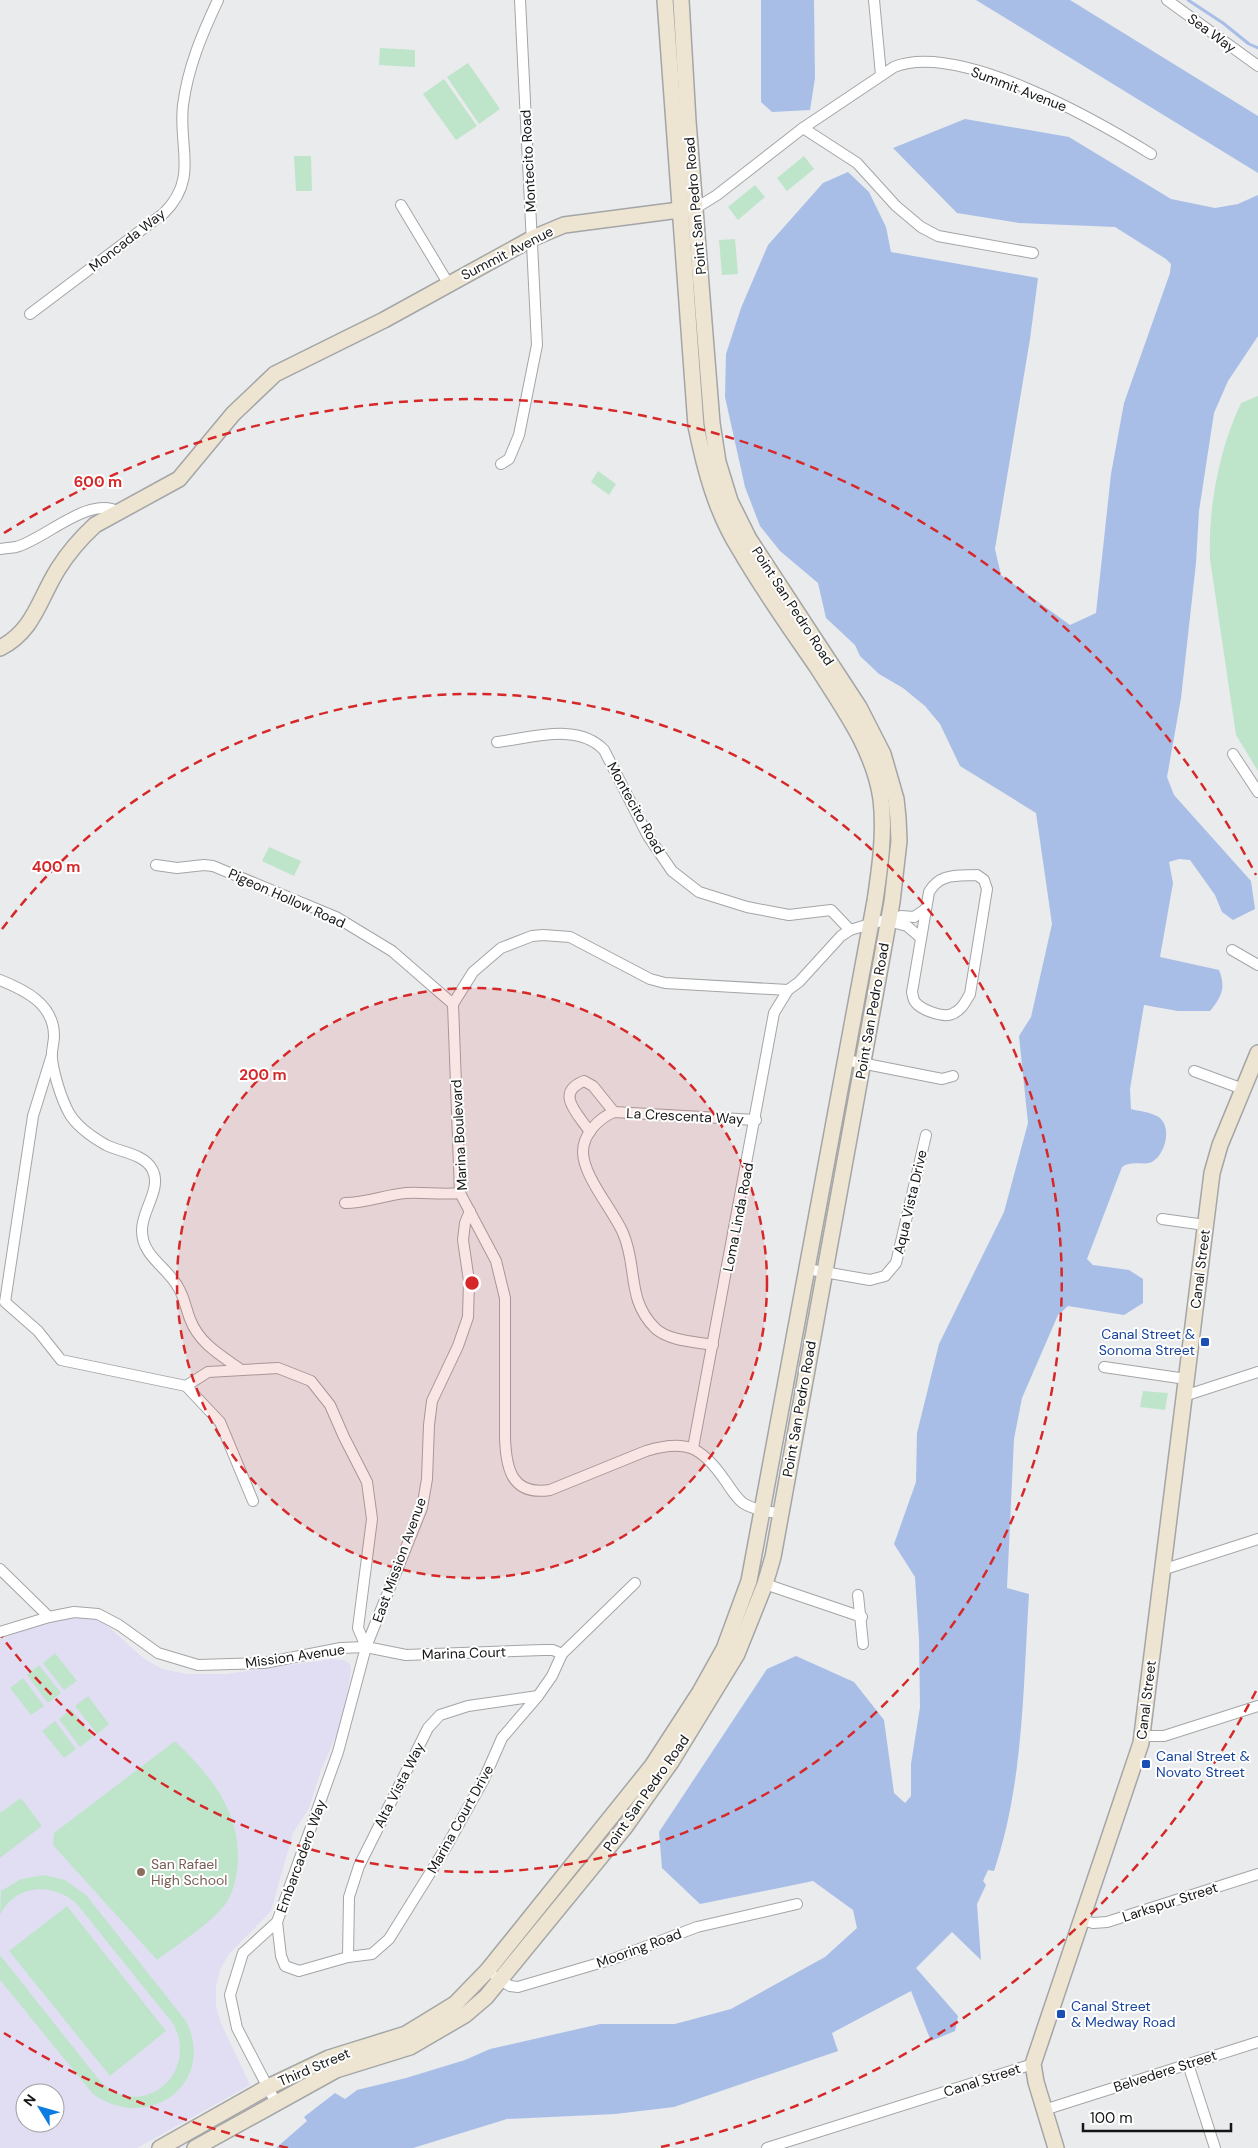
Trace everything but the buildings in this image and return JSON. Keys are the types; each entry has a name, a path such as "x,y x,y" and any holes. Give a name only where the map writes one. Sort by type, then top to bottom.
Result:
{"main road":[{"name":"Point San Pedro Road","path":"488,1970 652,1766 700,1692 724,1649 749,1581 880,867 883,827 881,798 873,769 851,718 739,549 719,511 706,471 696,426 678,211 665,0"},
{"name":"Point San Pedro Road","path":"501,1981 625,1827 671,1762 737,1654 765,1584 772,1557 863,1062 888,921 899,841 896,799 883,754 859,707 749,539 730,501 718,462 712,423 681,0"},
{"name":"Summit Avenue","path":"0,648 24,632 45,597 58,568 84,535 95,525 179,479 233,414 275,374 384,320 448,283 533,238 564,225 696,208"},
{"name":"Canal Street","path":"1033,2064 1136,1760 1142,1736 1205,1224 1215,1159 1258,1053"},
{"name":"Third Street","path":"160,2148 268,2087 329,2058 406,2034 455,2004 488,1970"},
{"name":"Third Street","path":"194,2148 336,2070 410,2047 438,2032 465,2015 501,1981"},
{"path":"1033,2064 1036,2082 1056,2148"}],"street":[{"name":"Moncada Way","path":"30,314 164,213 174,202 182,188 185,172 183,106 194,56 218,0"},
{"name":"Montecito Road","path":"501,464 509,459 520,435 535,364 537,345 520,0"},
{"path":"874,0 881,76"},
{"name":"Sea Way","path":"1167,0 1258,66"},
{"name":"Summit Avenue","path":"696,208 717,195 802,128 904,63 918,62 950,65 985,73 1100,123 1151,154"},
{"path":"802,128 857,163 896,206 921,227 938,236 1033,254"},
{"path":"401,205 448,283"},
{"path":"0,549 17,547 58,525 94,510 112,508 119,512"},
{"name":"Montecito Road","path":"497,742 569,733 594,740 604,750 648,836 672,871 699,892 747,907 789,915 831,910 850,930"},
{"path":"1233,754 1258,792"},
{"name":"Pigeon Hollow Road","path":"156,865 176,868 213,866 336,918 392,951 453,1004"},
{"path":"977,875 984,880 988,889 970,994 962,1007 953,1014 947,1015 923,1009 915,1002 912,992 921,938 929,892 935,882 950,876 977,875"},
{"path":"453,1004 473,972 501,948 532,936 543,935 570,937 650,979 665,983 788,990 799,982 842,936 850,930 901,916 914,917 926,909"},
{"path":"888,921 907,926 921,938"},
{"path":"1232,950 1258,965"},
{"path":"0,980 26,991 44,1007 50,1017 54,1034 52,1058 33,1116 5,1302 38,1331 61,1360 186,1386 220,1422 253,1501"},
{"name":"Loma Linda Road","path":"693,1448 756,1120 774,1013 788,990"},
{"name":"Marina Boulevard","path":"453,1004 460,1194 496,1261 505,1298 506,1457 510,1472 517,1483 537,1492 550,1490 662,1446 680,1445 693,1448"},
{"path":"52,1058 65,1104 81,1129 106,1145 145,1160 153,1170 155,1187 142,1221 144,1245 154,1260 178,1287 190,1321 199,1336 212,1349 240,1369"},
{"path":"846,1060 942,1079 953,1076"},
{"path":"1194,1071 1243,1089"},
{"name":"La Crescenta Way","path":"614,1112 593,1086 584,1081 573,1085 569,1092 568,1099 590,1132 605,1116 614,1112 756,1120"},
{"path":"590,1132 585,1141 583,1152 586,1168 624,1235 636,1298 644,1316 658,1331 675,1337 713,1345"},
{"name":"Aqua Vista Drive","path":"807,1269 870,1280 885,1276 896,1264 926,1136"},
{"path":"345,1203 357,1203 406,1193 439,1196 460,1194"},
{"name":"East Mission Avenue","path":"366,1647 422,1508 427,1479 429,1424 432,1401 458,1346 468,1317 469,1281 463,1240 465,1223 470,1211"},
{"path":"1162,1219 1205,1224"},
{"path":"1104,1367 1186,1379"},
{"path":"186,1386 208,1372 278,1368 311,1380 330,1405 367,1482 372,1519 358,1628 366,1647"},
{"path":"1184,1396 1258,1372"},
{"path":"693,1448 715,1466 741,1502 763,1511 780,1513"},
{"path":"1162,1570 1258,1539"},
{"path":"0,1568 49,1617"},
{"name":"Marina Court Drive","path":"277,1922 281,1956 285,1966 299,1971 348,1957 372,1954 389,1939 445,1849 484,1779 502,1738 538,1696 552,1676 562,1654 635,1583"},
{"path":"765,1584 862,1617"},
{"path":"858,1595 862,1617 863,1644"},
{"name":"Mission Avenue","path":"0,1632 49,1617 74,1612 98,1614 119,1625 158,1653 198,1665 264,1662 341,1648 366,1647"},
{"name":"Marina Court","path":"366,1647 406,1655 543,1650 553,1650 562,1654"},
{"name":"Embarcadero Way","path":"276,2103 237,2028 230,1995 243,1953 277,1922 338,1752 366,1647"},
{"name":"Alta Vista Way","path":"348,1957 349,1898 359,1866 428,1728 440,1715 468,1706 538,1696"},
{"path":"1142,1736 1164,1736 1258,1706"},
{"name":"Larkspur Street","path":"1082,1920 1093,1923 1107,1922 1258,1874"},
{"name":"Mooring Road","path":"501,1981 510,1986 524,1985 613,1959 697,1927 797,1904"},
{"path":"488,1970 501,1981"},
{"name":"Belvedere Street","path":"1044,2110 1258,2042"},
{"name":"Canal Street","path":"767,2148 1033,2064"},
{"path":"1188,2064 1215,2148"}],"shaded area":[{"name":"San Rafael High School","path":"79,1616 95,1618 109,1627 143,1658 162,1669 187,1674 226,1674 332,1659 344,1660 350,1664 351,1671 347,1696 336,1736 321,1770 309,1808 293,1833 271,1911 229,1954 220,1970 216,1987 216,2006 221,2023 250,2085 137,2148 0,2148 0,1639 62,1618"}],"green space":[{"path":"380,48 415,50 415,67 379,65"},
{"path":"468,63 500,109 479,124 447,77"},
{"path":"444,79 477,126 456,140 423,94"},
{"path":"294,156 311,156 312,191 296,191"},
{"path":"804,156 814,169 787,191 777,178"},
{"path":"755,185 765,197 738,220 728,207"},
{"path":"735,239 738,274 722,275 719,240"},
{"path":"1258,396 1258,771 1236,735 1210,559 1210,540 1216,479 1233,421 1241,403"},
{"path":"598,471 616,484 609,495 591,482"},
{"path":"269,847 301,861 294,876 262,861"},
{"path":"1143,1391 1168,1393 1165,1410 1140,1407"},
{"path":"55,1653 77,1681 64,1690 43,1663"},
{"path":"39,1665 61,1693 48,1703 27,1675"},
{"path":"23,1678 44,1706 31,1715 10,1688"},
{"path":"88,1696 109,1724 97,1734 75,1706"},
{"path":"71,1709 93,1737 80,1747 59,1719"},
{"path":"55,1721 76,1749 64,1758 42,1731"},
{"path":"175,1741 211,1781 228,1810 234,1826 238,1862 232,1893 221,1910 194,1933 157,1960 53,1845 54,1833"},
{"path":"21,1798 42,1826 0,1858 0,1813"},
{"path":"45,1875 65,1880 86,1895 186,2021 193,2044 192,2064 185,2082 172,2096 155,2105 136,2108 114,2105 93,2094 0,1980 0,1955 100,2081 116,2092 132,2097 148,2095 161,2088 172,2076 179,2061 180,2044 174,2025 76,1903 56,1892 45,1889 35,1890 24,1892 15,1897 0,1915 1,1891 21,1879"},
{"path":"67,1906 166,2031 110,2076 9,1951"}],"water":[{"path":"761,0 814,0 815,78 810,110 772,112 761,102"},
{"path":"976,0 1070,0 1258,116 1258,173"},
{"path":"965,119 1069,137 1171,199 1215,208 1238,204 1258,195 1258,336 1228,381 1214,413 1199,511 1196,563 1181,698 1167,777 1174,795 1251,881 1255,909 1233,920 1222,912 1215,895 1190,860 1179,859 1169,862 1173,883 1160,957 1219,970 1222,992 1210,1011 1178,1011 1144,1005 1130,1089 1131,1109 1157,1116 1162,1120 1165,1126 1166,1139 1161,1153 1152,1162 1130,1164 1122,1167 1087,1259 1093,1265 1129,1270 1143,1279 1143,1303 1124,1315 1068,1306 1058,1315 1022,1398 1014,1439 1007,1588 1029,1594 1023,1699 1017,1769 1004,1837 994,1871 988,1870 983,1881 986,1885 977,1904 981,1960 952,1932 916,1968 958,2016 955,2031 931,2041 911,1991 832,2033 838,2051 674,2107 615,2114 507,2119 413,2148 276,2148 307,2121 304,2117 335,2093 345,2099 357,2090 406,2078 465,2060 490,2049 600,2024 675,2024 731,2009 825,1957 857,1928 853,1910 813,1881 700,1904 662,1868 659,1832 767,1669 796,1656 854,1682 884,1720 894,1793 905,1803 911,1796 911,1764 920,1707 919,1639 915,1577 894,1544 916,1482 917,1433 939,1344 1004,1212 1028,1123 1019,1036 1031,1017 1052,924 1036,813 960,766 940,724 925,706 903,688 879,674 860,656 855,645 826,618 818,583 780,551 760,526 745,487 725,397 726,354 741,308 768,245 823,183 848,172 869,192 886,227 891,252 1038,278 1030,339 995,549 1001,575 1070,625 1096,613 1111,474 1124,403 1170,273 1171,264 1115,227 1019,223 957,213 893,148"}],"waterway":[{"path":"1188,0 1223,23 1249,44 1258,48"}],"place":[{"name":"Canal Street & Sonoma Street","path":"1205,1342"},
{"name":"Canal Street & Novato Street","path":"1146,1764"},
{"name":"San Rafael High School","path":"141,1872"},
{"name":"Canal Street & Medway Road","path":"1061,2014"}]}
